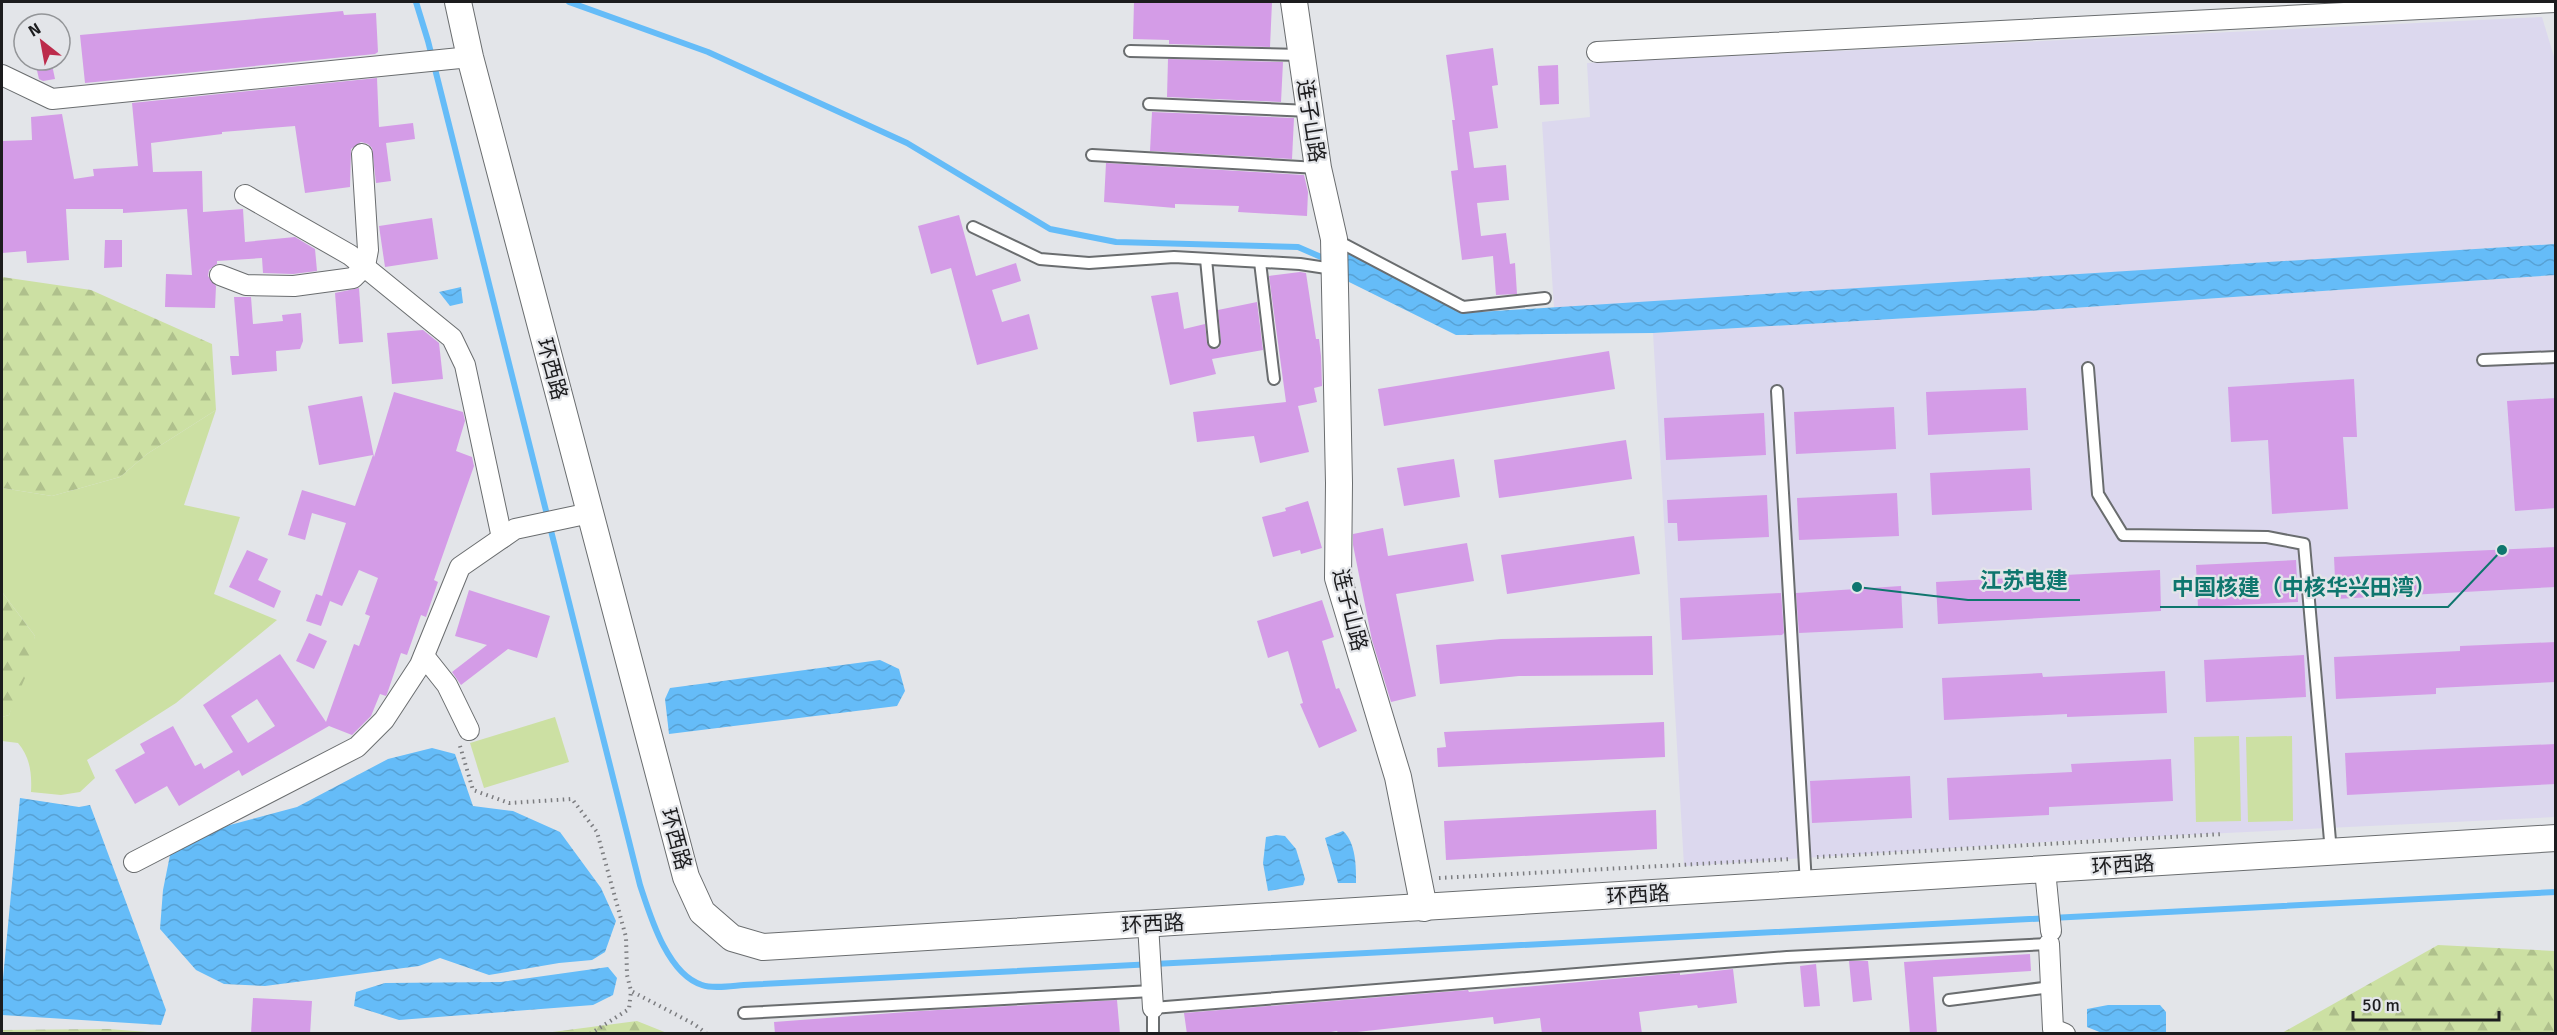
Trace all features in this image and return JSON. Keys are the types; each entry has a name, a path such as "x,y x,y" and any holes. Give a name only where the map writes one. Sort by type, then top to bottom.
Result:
{"street":[{"name":"环西路","path":"458,2 458,57 590,513 686,877 702,912 732,938 763,947 2556,838"},
{"name":"连子山路","path":"1294,2 1318,168 1334,239 1339,483 1338,578 1398,777 1424,908"},
{"path":"1597,51 2555,2"},
{"path":"2,75 52,99 458,57"},
{"path":"220,276 246,285 294,286 353,278 365,266 368,250 362,154"},
{"path":"245,195 350,255 452,338 465,365 508,533"},
{"path":"134,862 357,747 384,720 424,656 460,567 508,533 590,513"},
{"path":"424,656 447,684 469,730"},
{"path":"2045,870 2053,1029 2065,1034"},
{"path":"1148,924 1152,992"}],"lane":[{"path":"1130,51 1301,55"},
{"path":"1149,104 1310,111"},
{"path":"1092,155 1318,168"},
{"path":"973,227 1040,259 1089,263 1174,257 1300,264 1334,269"},
{"path":"1334,239 1463,307 1545,298"},
{"path":"1206,259 1214,342"},
{"path":"1260,262 1274,379"},
{"path":"2483,360 2556,357"},
{"path":"2088,368 2098,494 2123,536 2267,537 2304,544 2331,852"},
{"path":"1778,391 1806,884"},
{"path":"744,1014 1787,957 2050,938"},
{"path":"1949,1000 2051,987"},
{"path":"1152,992 1153,1034"}],"path":[{"path":"469,730 458,739 473,790 508,803 572,799 597,832 626,937 627,975 631,991 629,1009 590,1034"},
{"path":"631,991 694,1024 707,1034"}],"shaded area":[{"path":"2542,17 2555,60 2555,244 1554,308 1542,122 1590,117 1587,63"},
{"path":"2555,275 2555,817 2061,841 1684,866 1653,333 2028,311"}],"green space":[{"path":"2,277 91,290 212,344 216,410 147,454 120,477 52,496 2,488"},
{"path":"216,410 184,505 240,517 214,594 277,620 176,703 87,760 95,778 80,792 61,795 31,792 30,772 25,754 18,743 2,741 2,717 9,715 35,636 2,592 2,488 52,496 120,477 147,454"},
{"path":"2,592 35,636 28,671 9,715 2,717"},
{"path":"555,717 569,762 484,788 470,743"},
{"path":"2239,736 2241,821 2196,822 2194,737"},
{"path":"2292,736 2293,821 2248,822 2246,737"},
{"path":"2438,945 2555,951 2555,1033 2282,1033"},
{"path":"637,1021 667,1033 545,1033"},
{"path":"108,1029 161,1033 2,1033 2,1030"}],"water":[{"path":"1346,244 1463,313 2555,244 2556,275 2028,311 1653,333 1456,335 1347,281"},
{"path":"461,287 463,303 450,306 439,292"},
{"path":"880,660 899,669 905,691 897,706 669,734 665,699 670,688"},
{"path":"432,748 455,754 473,806 513,811 560,832 601,888 616,921 605,952 592,960 489,975 440,958 419,966 265,986 224,984 196,970 160,929 163,890 170,855 189,836 297,807 388,759"},
{"path":"20,798 79,807 90,805 166,1010 161,1025 2,1015 2,989"},
{"path":"1343,831 1353,848 1356,883 1338,883 1325,838"},
{"path":"1285,836 1296,849 1305,879 1303,885 1268,891 1263,863 1266,837"},
{"path":"608,967 617,978 613,995 593,1005 399,1020 354,1006 356,992 385,983 501,982"},
{"path":"2108,1005 2160,1005 2166,1012 2166,1033 2102,1033 2087,1027 2087,1009"}],"building":[{"path":"1134,2 1272,2 1270,47 1169,44 1169,40 1133,39"},
{"path":"343,11 344,15 376,13 378,52 85,83 80,35"},
{"path":"1493,48 1498,85 1492,86 1498,128 1469,132 1474,168 1506,165 1509,200 1477,203 1481,236 1506,233 1510,264 1515,263 1517,294 1496,295 1493,256 1462,260 1451,171 1458,170 1452,120 1455,120 1446,55"},
{"path":"1168,59 1283,62 1281,102 1167,97"},
{"path":"1558,65 1559,104 1540,105 1538,66"},
{"path":"37,72 54,72 55,79 43,81 39,79"},
{"path":"377,78 379,127 413,123 415,139 386,143 391,181 376,183 372,148 361,142 351,149 350,187 305,193 295,126 222,132 222,134 151,143 153,172 202,171 203,212 243,209 245,242 295,237 315,249 317,271 293,274 263,273 262,258 217,261 217,264 209,270 208,276 216,286 215,308 165,307 166,274 192,275 187,209 123,213 123,209 66,209 69,260 27,263 26,251 2,253 2,141 32,140 31,117 62,114 74,179 94,176 93,169 138,166 132,103"},
{"path":"1152,112 1294,118 1292,159 1150,151"},
{"path":"1106,163 1304,175 1308,192 1307,216 1238,212 1239,206 1175,204 1175,208 1104,202"},
{"path":"959,215 976,276 1016,263 1021,281 992,290 1002,322 1029,314 1038,349 977,365 951,268 931,274 918,226"},
{"path":"432,218 438,259 385,267 379,226"},
{"path":"105,240 122,240 122,267 104,268"},
{"path":"1306,273 1316,339 1319,339 1321,356 1322,386 1314,388 1317,402 1298,406 1309,452 1260,463 1254,436 1197,442 1193,412 1286,402 1269,276"},
{"path":"359,288 363,342 339,344 335,293"},
{"path":"1178,292 1184,329 1205,324 1207,343 1214,349 1219,348 1221,342 1218,310 1257,302 1263,350 1212,359 1216,374 1170,385 1151,296"},
{"path":"234,297 251,297 253,324 283,321 282,315 301,313 303,341 300,349 276,351 277,371 232,375 230,356 239,356"},
{"path":"423,330 439,343 443,379 392,384 387,333"},
{"path":"1609,351 1615,389 1384,426 1378,389"},
{"path":"2354,379 2357,437 2343,437 2348,509 2272,514 2268,440 2231,442 2228,387"},
{"path":"2026,388 2028,430 1928,435 1926,392"},
{"path":"394,392 463,412 465,421 456,451 472,457 474,466 434,580 438,582 426,617 421,615 407,655 401,653 386,696 380,694 371,716 352,735 329,726 242,776 239,770 179,806 167,786 135,804 115,770 145,753 140,744 173,726 195,766 201,763 204,769 233,752 203,705 280,654 326,722 354,644 359,646 370,616 365,614 378,578 359,570 342,606 330,601 321,626 306,621 316,594 322,596 346,523 312,513 305,540 288,535 302,490 355,506 373,455 319,465 308,406 362,396 374,457","holes":["257,699 275,726 248,743 231,716"]},
{"path":"2556,398 2556,508 2515,511 2507,401"},
{"path":"1894,407 1896,449 1796,454 1794,412"},
{"path":"1764,413 1766,455 1666,460 1664,418"},
{"path":"1626,440 1632,479 1499,498 1494,460"},
{"path":"1454,459 1460,497 1404,506 1397,468"},
{"path":"2030,468 2032,510 1932,515 1930,473"},
{"path":"1897,493 1899,536 1799,540 1797,498"},
{"path":"1767,495 1769,537 1678,541 1677,523 1668,523 1667,500"},
{"path":"1308,501 1322,548 1301,554 1300,550 1273,557 1262,517 1286,511 1285,508"},
{"path":"1383,528 1388,556 1467,543 1474,581 1396,594 1416,696 1391,702 1372,640 1353,545 1353,534"},
{"path":"1634,536 1640,574 1507,594 1501,555"},
{"path":"2556,547 2556,587 2336,599 2334,557"},
{"path":"247,550 268,559 258,580 281,591 274,608 229,587"},
{"path":"2296,560 2298,602 2198,607 2196,565"},
{"path":"2160,570 2161,611 1938,624 1936,582"},
{"path":"1901,586 1903,628 1799,633 1796,593"},
{"path":"469,590 550,616 537,658 508,649 461,685 452,672 487,645 455,636"},
{"path":"1781,593 1784,633 1782,635 1682,640 1680,598"},
{"path":"1322,600 1334,637 1322,641 1336,689 1339,688 1357,731 1319,748 1300,704 1303,703 1288,651 1268,658 1257,621"},
{"path":"309,633 327,641 314,669 296,661"},
{"path":"1652,636 1653,675 1519,676 1440,684 1436,645 1501,639"},
{"path":"2556,642 2556,682 2436,688 2436,694 2336,699 2334,657 2460,651 2460,646"},
{"path":"2304,655 2306,697 2206,702 2204,660"},
{"path":"2165,671 2167,713 2067,717 2067,714 1944,720 1942,678 2042,673 2043,677"},
{"path":"1664,722 1665,757 1438,767 1437,748 1446,747 1444,732"},
{"path":"2556,744 2556,784 2347,795 2345,753"},
{"path":"2171,759 2173,801 2049,807 2049,815 1949,820 1947,778 2072,772 2071,764"},
{"path":"1910,776 1912,818 1812,823 1810,781"},
{"path":"1656,810 1657,849 1446,860 1444,821"},
{"path":"2030,954 2031,971 1933,977 1937,1034 1910,1034 1904,962"},
{"path":"1849,961 1868,961 1872,1000 1853,1002"},
{"path":"1816,964 1820,1006 1804,1007 1800,966"},
{"path":"1733,969 1737,1003 1639,1012 1642,1034 1542,1034 1540,1018 1494,1024 1493,1017 1339,1034 1337,1031 1319,1034 1187,1034 1184,1013 1468,990 1469,992"},
{"path":"253,998 312,1001 310,1034 251,1034"},
{"path":"1117,1000 1120,1034 775,1034 774,1022 920,1011"}],"waterway":[{"path":"416,2 428,41 640,885 655,927 670,956 690,979 702,985 722,987 2556,892"},
{"path":"569,2 708,52 907,143 1050,229 1116,242 1298,247 1328,260"}],"place":[{"name":"中国核建（中核华兴田湾）","path":"2502,550"},
{"name":"江苏电建","path":"1857,587"}]}
